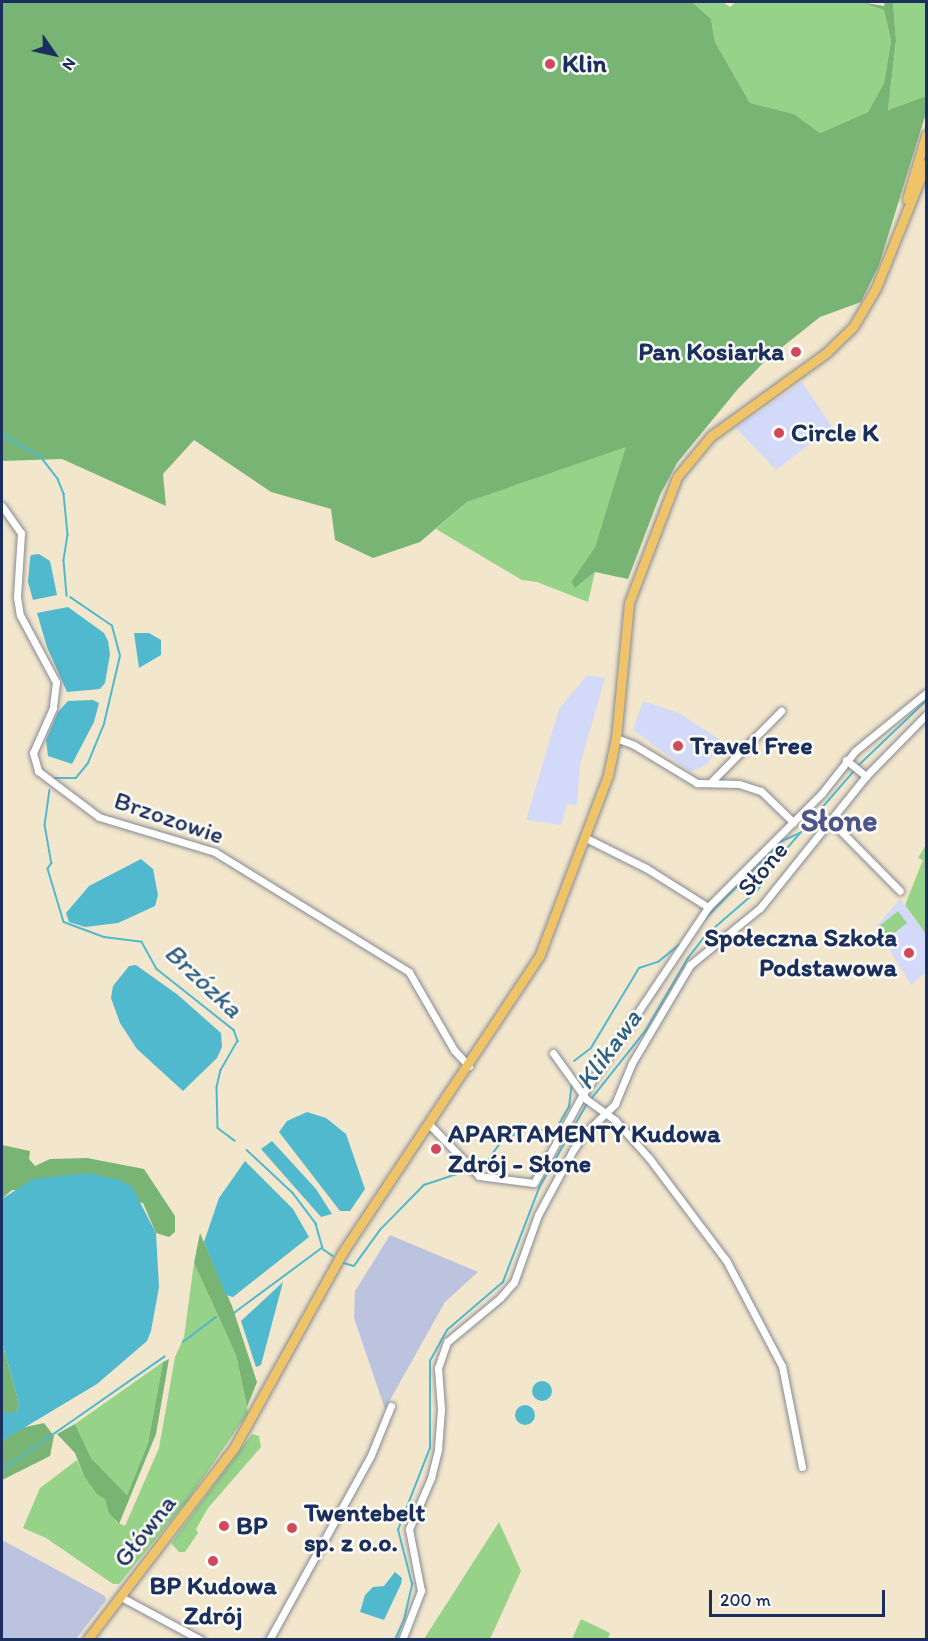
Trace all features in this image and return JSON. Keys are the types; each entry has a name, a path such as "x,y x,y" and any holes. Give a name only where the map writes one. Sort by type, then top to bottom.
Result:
{"highway":[{"path":"919,184 927,135"},
{"path":"919,184 927,164"},
{"name":"Główna","path":"87,1640 234,1448 339,1258 469,1066 539,957 586,838 616,738 629,603 677,477 711,436 847,333 876,288 919,184"}],"street":[{"name":"Brzozowie","path":"2,506 21,533 17,597 20,615 56,682 53,708 33,753 38,771 99,817 214,852 409,972 454,1050 469,1066"},
{"path":"429,1124 479,1176 534,1184 584,1097 708,907 849,762 927,693"},
{"path":"711,782 781,711"},
{"name":"Słone","path":"402,1640 421,1591 409,1529 431,1478 438,1449 441,1356 456,1332 500,1298 514,1282 544,1204 582,1136 607,1114 690,965 760,908 866,776 927,715"},
{"path":"616,738 634,745 687,778 761,791 793,822"},
{"path":"849,762 866,776"},
{"path":"831,821 900,891"},
{"name":"Słone","path":"586,838 646,868 708,907"},
{"path":"553,1053 584,1097 607,1114 662,1173 726,1260 782,1366 802,1467"},
{"path":"269,1640 371,1455 391,1406"},
{"path":"121,1597 201,1640"}],"shaded area":[{"path":"802,382 832,427 776,470 736,428"},
{"path":"587,675 605,678 580,765 577,805 567,804 561,825 526,820 559,709"},
{"path":"643,701 679,713 722,741 707,764 691,772 633,730"},
{"name":"Społeczna Szkoła Podstawowa","path":"900,899 926,934 926,972 911,985 876,927"},
{"path":"390,1235 478,1272 445,1302 385,1409 354,1318 355,1291"},
{"path":"2,1540 105,1596 106,1600 76,1639 2,1639"}],"green space":[{"path":"2,2 692,2 711,19 715,42 750,103 794,114 820,133 868,112 884,83 891,41 884,10 860,2 884,6 885,2 893,2 896,41 888,110 926,96 926,113 879,265 861,302 820,317 766,360 737,390 677,463 660,495 628,579 595,572 575,588 571,582 595,547 626,447 467,502 420,542 373,558 335,540 331,509 271,492 194,440 163,474 166,506 62,459 2,461"},
{"path":"692,2 723,2 730,7 736,2 860,2 884,10 891,41 884,83 868,112 820,133 794,114 750,103 715,42 711,19"},
{"path":"893,2 926,2 926,96 888,110 896,43"},
{"path":"627,446 595,547 571,582 575,588 595,572 588,602 537,582 522,580 436,529 467,502"},
{"path":"926,845 926,934 905,905 923,860 918,858"},
{"path":"898,911 907,923 887,939 878,927"},
{"path":"2,1145 30,1151 29,1159 35,1166 50,1159 87,1158 144,1169 175,1216 175,1232 169,1237 156,1233 143,1203 12,1190 2,1199"},
{"path":"200,1233 232,1306 257,1382 247,1407 236,1355 194,1263"},
{"path":"194,1263 236,1355 248,1413 187,1501 119,1584 113,1584 46,1538 23,1528 40,1488 77,1460 84,1476 105,1499 116,1522 125,1526 159,1448 175,1357 184,1337"},
{"path":"2,1342 19,1404 16,1412 7,1415 2,1413"},
{"path":"169,1359 156,1434 119,1524 109,1513 105,1499 97,1494 84,1476 75,1453 57,1434 75,1424 91,1458 127,1495 148,1443 163,1362"},
{"path":"163,1362 148,1443 127,1495 91,1458 75,1424"},
{"path":"44,1423 54,1436 50,1456 2,1480 2,1441 21,1428"},
{"path":"252,1434 259,1436 261,1447 208,1508 196,1529 198,1533 185,1552 179,1552 171,1543"},
{"path":"499,1522 521,1571 490,1639 424,1639"},
{"path":"581,1619 610,1633 608,1639 572,1639"}],"water":[{"path":"39,554 50,561 57,595 33,600 28,582 30,559 31,555"},
{"path":"68,607 104,633 108,641 110,654 105,683 100,689 67,692 47,647 37,613"},
{"path":"134,633 149,633 161,640 161,655 139,668"},
{"path":"93,700 99,703 94,722 72,764 48,756 46,740 58,712 68,701"},
{"path":"141,859 153,869 158,895 155,906 118,923 85,927 69,922 66,913 89,886"},
{"path":"136,965 178,995 221,1033 222,1047 217,1058 183,1091 137,1049 120,1023 111,998 113,986 129,966"},
{"path":"307,1112 326,1118 346,1134 365,1189 350,1211 340,1211 279,1132 287,1121"},
{"path":"272,1141 316,1189 332,1214 321,1217 261,1149"},
{"path":"245,1161 293,1209 309,1237 233,1297 226,1295 204,1242 219,1198"},
{"path":"87,1173 120,1180 132,1187 156,1233 159,1287 151,1331 147,1341 97,1384 2,1441 2,1413 16,1412 19,1404 2,1342 2,1199 33,1179"},
{"path":"283,1282 261,1365 256,1367 241,1321"},
{"path":"542,1381 549,1384 552,1391 549,1398 542,1401 535,1398 532,1391 535,1384"},
{"path":"521,1405 529,1405 535,1411 535,1419 529,1425 521,1425 515,1419 515,1411"},
{"path":"395,1572 402,1578 401,1584 384,1620 360,1612 365,1595 373,1587 384,1586"}],"waterway":[{"name":"Brzózka","path":"2,434 41,457 58,479 64,494 68,535 64,561 67,596"},
{"name":"Brzózka","path":"54,778 76,778 88,763 104,724 120,656 112,626 71,598"},
{"name":"Klikawa","path":"859,765 926,701"},
{"name":"Klikawa","path":"592,1098 646,1030 688,958 706,935 757,891 783,853 854,771"},
{"name":"Brzózka","path":"50,790 45,825 52,863 48,869 64,922 104,937 142,942 157,969 234,1030 238,1041 221,1070 217,1087 218,1128 235,1141"},
{"path":"702,922 782,841 800,833"},
{"path":"574,1061 591,1048 639,968 658,962 679,945"},
{"path":"475,1167 488,1160 503,1139 529,1129 555,1131 569,1107 572,1084"},
{"name":"Klikawa","path":"395,1640 404,1620 412,1584 398,1530 430,1448 430,1361 447,1330 503,1282 539,1188 587,1104"},
{"name":"Brzózka","path":"247,1150 293,1193 316,1224 323,1248"},
{"path":"344,1263 354,1266 380,1230 424,1185 469,1170"},
{"path":"234,1313 322,1248"},
{"path":"323,1249 333,1256"},
{"path":"183,1342 216,1317"},
{"path":"2,1470 164,1357"}],"place":[{"name":"Klin","path":"550,64"},
{"name":"Pan Kosiarka","path":"796,352"},
{"name":"Circle K","path":"779,433"},
{"name":"Travel Free","path":"678,746"},
{"name":"Społeczna Szkoła Podstawowa","path":"909,953"},
{"name":"APARTAMENTY Kudowa Zdrój - Słone","path":"436,1149"},
{"name":"BP","path":"224,1526"},
{"name":"Twentebelt sp. z o.o.","path":"292,1528"},
{"name":"BP Kudowa Zdrój","path":"213,1561"}],"district":[{"name":"Słone","path":"839,820"}]}
